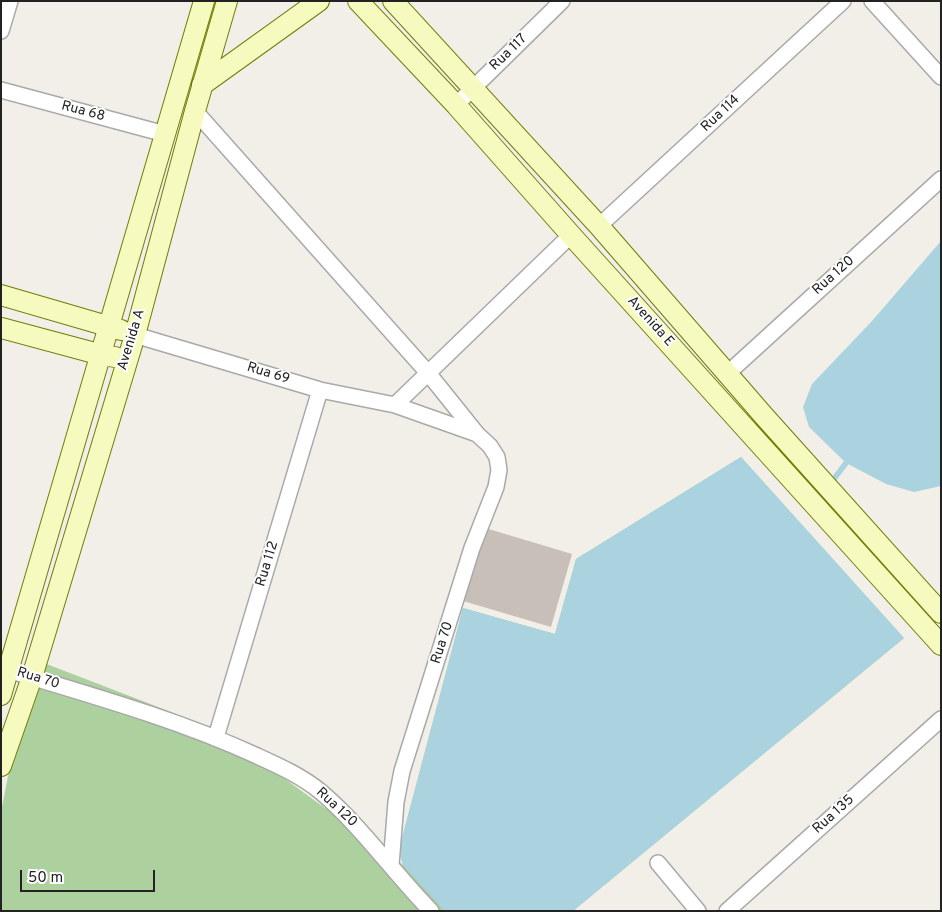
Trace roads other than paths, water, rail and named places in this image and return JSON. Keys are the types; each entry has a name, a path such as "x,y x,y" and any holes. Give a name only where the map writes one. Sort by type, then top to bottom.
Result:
{"main road":[{"name":"Avenida A","path":"1,695 5,669 102,355 204,1"},
{"name":"Avenida A","path":"1,766 32,677 135,334 202,85 227,1"},
{"path":"202,85 320,1"},
{"name":"Avenida E","path":"358,1 456,105 941,644"},
{"name":"Avenida E","path":"393,1 599,226 727,374 941,613"},
{"name":"Rua 69","path":"1,295 135,334"},
{"path":"1,328 102,355 126,359"},
{"path":"738,418 754,404"}],"street":[{"path":"1,31 10,1"},
{"name":"Rua 117","path":"456,105 562,1"},
{"name":"Rua 114","path":"599,226 843,1"},
{"path":"872,1 941,77"},
{"name":"Rua 68","path":"1,90 166,134"},
{"path":"195,111 428,373 478,434"},
{"name":"Rua 120","path":"727,374 941,179"},
{"path":"395,405 571,235"},
{"name":"Rua 69","path":"135,334 320,390 395,405 478,434"},
{"name":"Rua 112","path":"216,737 320,390"},
{"name":"Rua 70","path":"391,865 396,802 402,771 472,548 496,487 499,470 496,457 490,446 478,434"},
{"name":"Rua 70","path":"5,669 216,737"},
{"name":"Rua 135","path":"728,911 941,719"},
{"name":"Rua 120","path":"216,737 284,768 319,790 354,823 391,865 408,888 431,911"},
{"path":"658,863 698,911"}],"water":[{"path":"941,241 941,486 914,492 886,484 846,463 809,427 803,407 812,384 872,321"},
{"path":"741,457 904,638 573,911 445,911 403,865 400,853 401,842 463,608 555,634 576,559"}],"waterway":[{"path":"830,484 846,463"}]}
